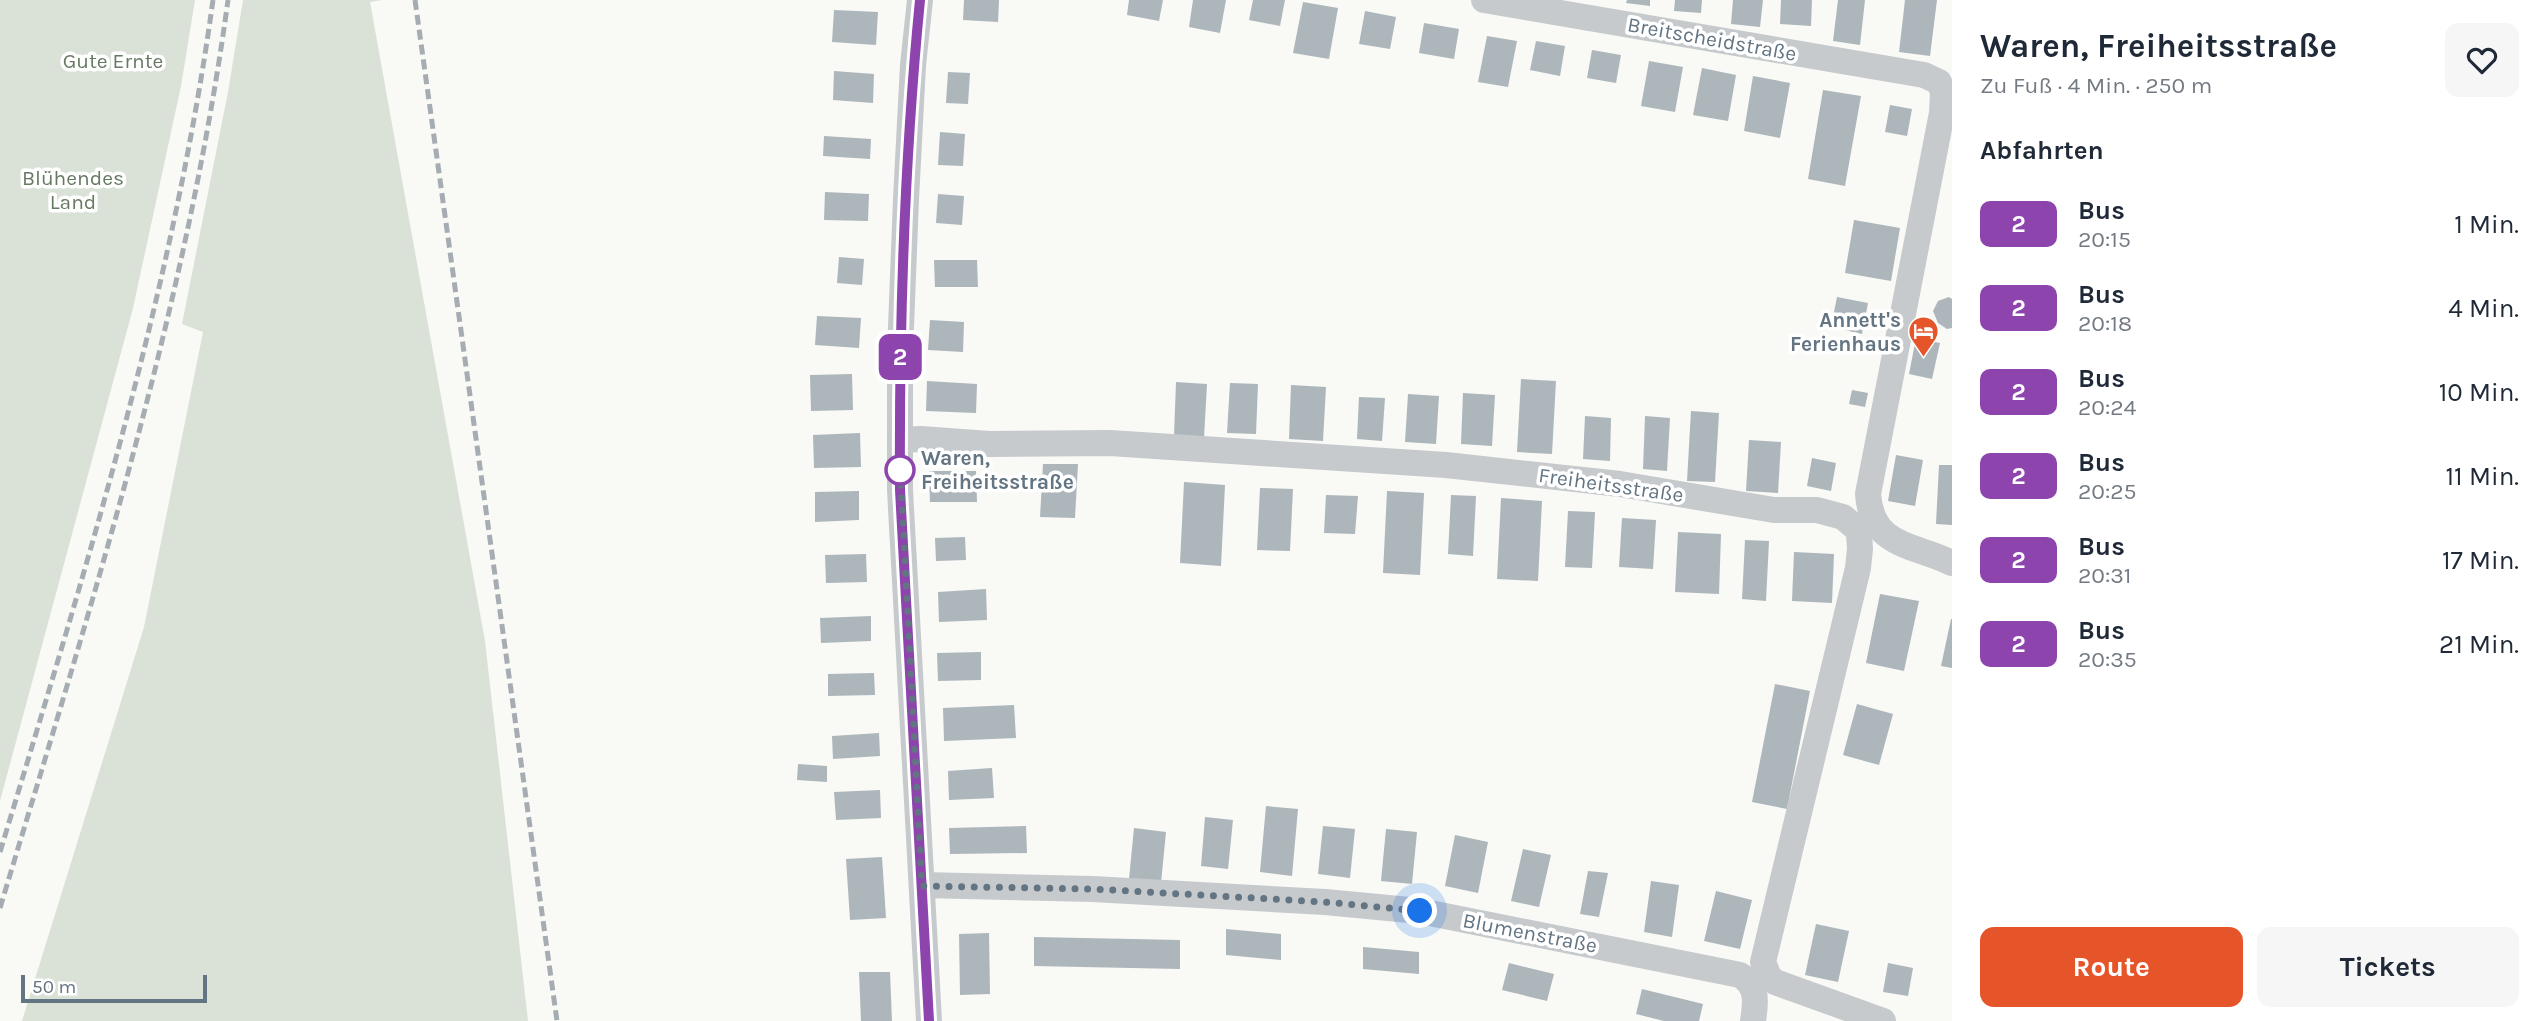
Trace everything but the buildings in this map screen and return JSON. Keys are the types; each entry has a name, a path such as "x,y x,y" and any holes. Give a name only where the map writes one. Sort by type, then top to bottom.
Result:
{"street":[{"path":"920,0 913,65 906,199 900,490 929,1021"},
{"name":"Breitscheidstraße","path":"1484,0 1924,75 1939,82 1943,92 1942,113 1868,494 1877,525 1886,535 1899,544 1937,555 1952,563"},
{"name":"Freiheitsstraße","path":"900,440 929,439 989,444 1135,444 1446,465 1620,484 1774,510 1817,510 1843,517 1859,533 1858,568 1764,958 1765,971 1753,1021"},
{"name":"Blumenstraße","path":"922,886 1106,890 1325,902 1420,911 1740,975 1789,988 1883,1021"}],"green space":[{"path":"0,0 195,0 181,86 133,308 0,801"},
{"path":"243,0 382,0 370,2 485,641 528,1021 22,1021 144,627 203,332 182,324 228,92"}],"railway":[{"path":"0,852 64,642 150,324 175,217 213,0"},
{"path":"0,908 101,571 161,345 210,116 228,0"},
{"path":"415,0 557,1021"}],"bus line":[{"name":"2","path":"920,0 913,65 906,199 900,353 900,490 929,1021"}],"place":[{"name":"Annett's Ferienhaus","path":"1924,359"},
{"name":"Waren, Freiheitsstraße","path":"900,470"}],"route":[{"path":"900,470 900,465 922,886 943,884 1093,889 1325,902 1420,911"}],"park label":[{"name":"Gute Ernte","path":"113,61"},
{"name":"Blühendes Land","path":"73,190"}]}
